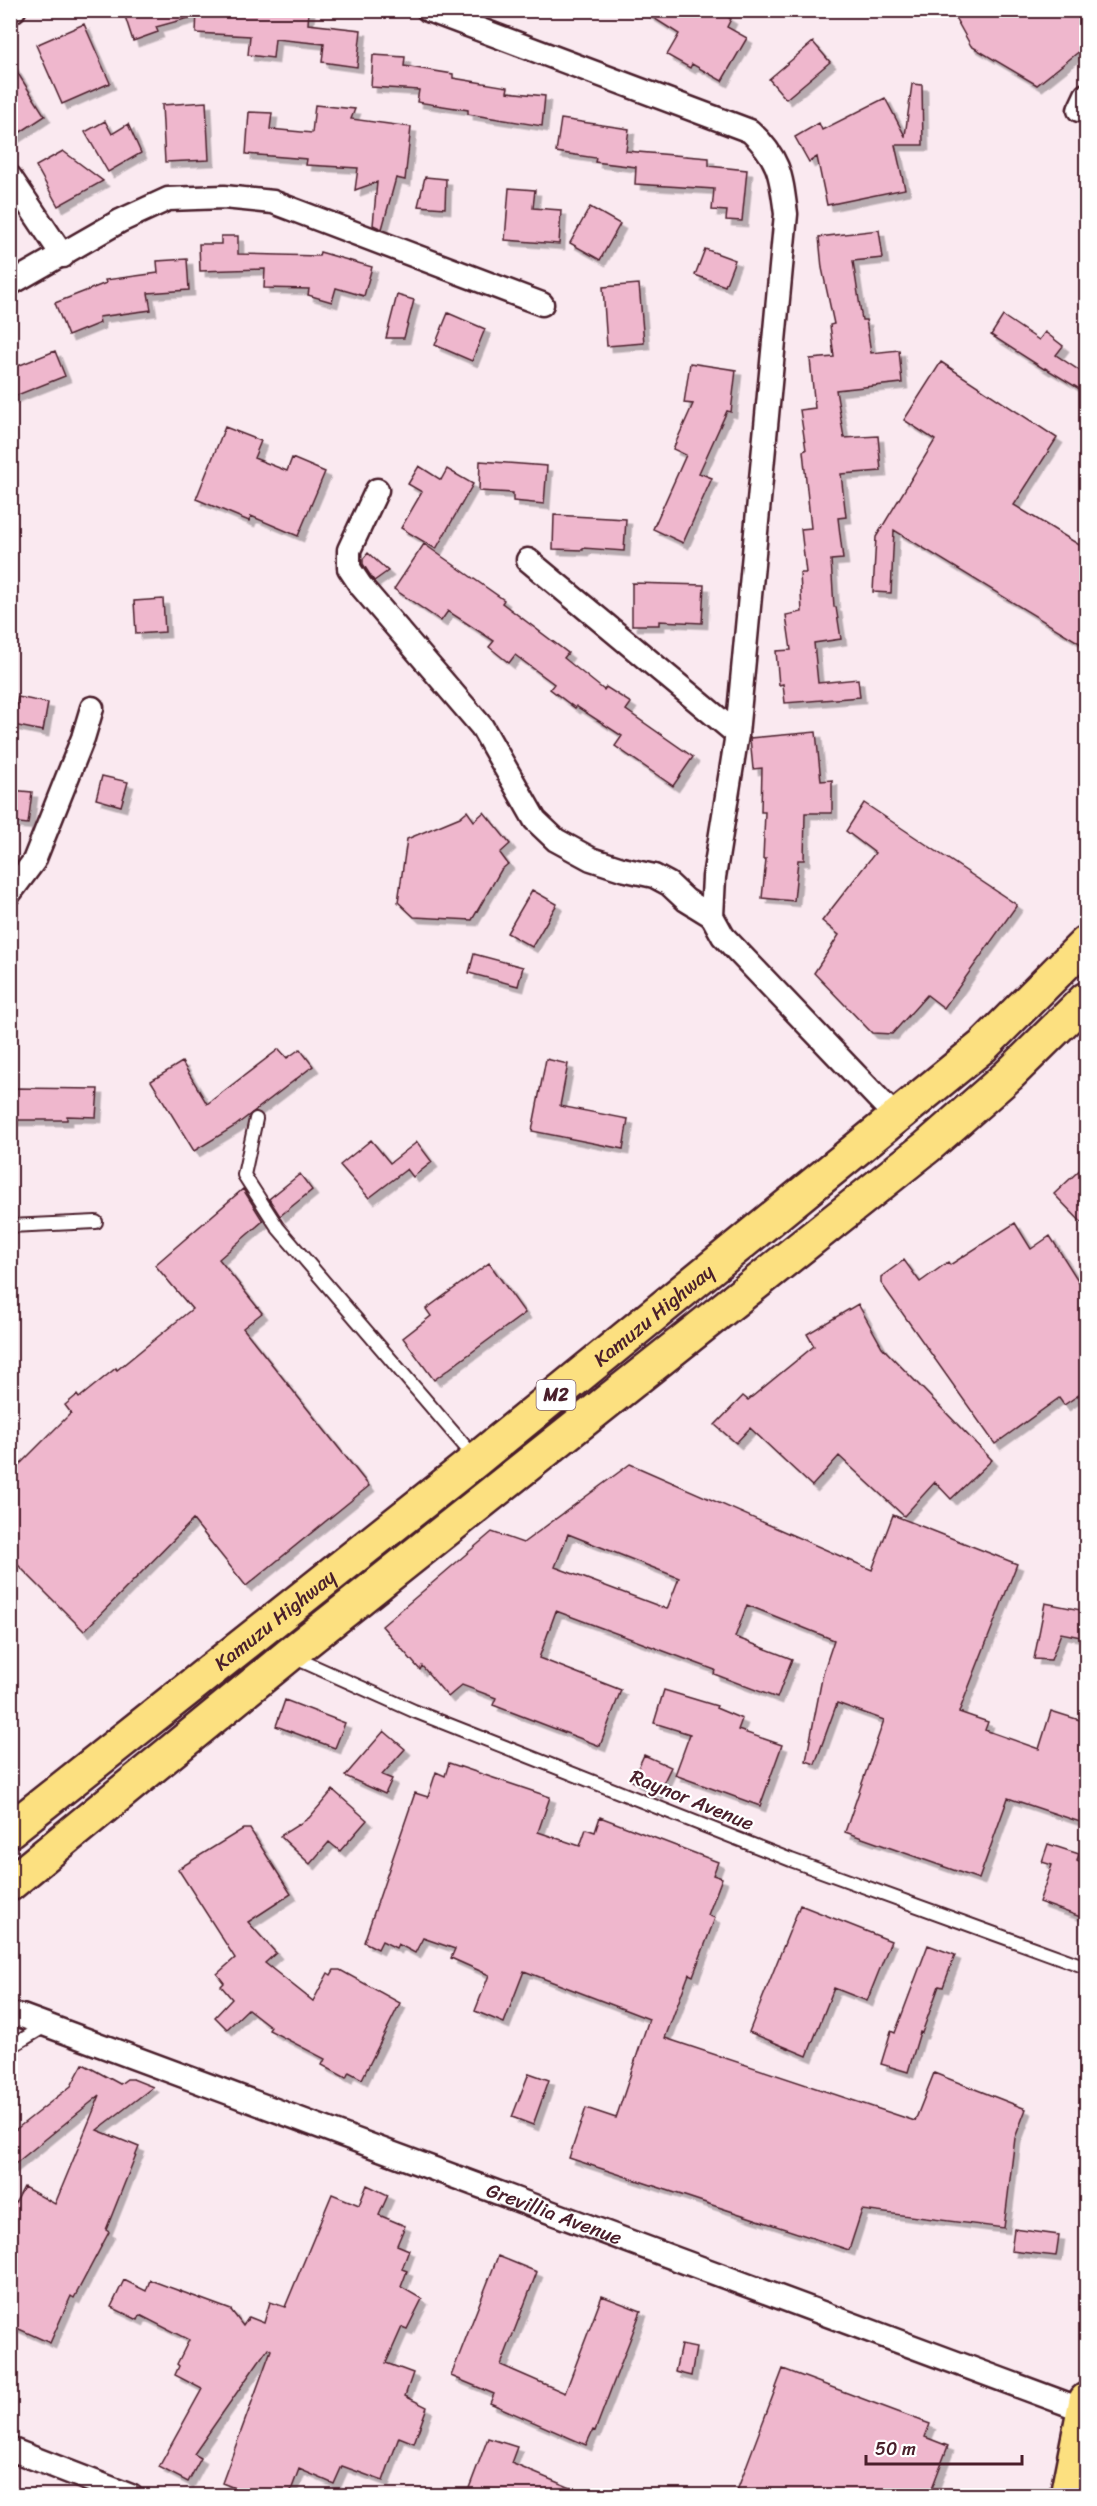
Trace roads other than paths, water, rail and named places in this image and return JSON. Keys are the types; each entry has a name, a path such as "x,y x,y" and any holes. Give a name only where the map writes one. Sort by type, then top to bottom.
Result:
{"highway":[{"name":"Kamuzu Highway","path":"10,1830 476,1460 983,1046 1086,943"},
{"name":"Kamuzu Highway","path":"10,1884 289,1655 927,1147 1009,1075 1086,999"},
{"path":"1068,2496 1081,2454 1086,2407"}],"street":[{"path":"10,13 14,10"},
{"path":"428,10 750,131 768,148 782,176 786,214 737,734 714,876 712,916"},
{"path":"10,177 63,255"},
{"path":"10,284 120,220 168,199 224,197 273,202 542,304"},
{"path":"377,490 349,550 349,568 361,586 482,727 535,820 556,840 591,859 654,876 669,884 686,900 712,916 723,936 896,1117"},
{"path":"528,561 737,734"},
{"path":"10,893 34,861 83,738 92,708"},
{"name":"Grevillia Avenue","path":"14,2012 1086,2407"},
{"path":"10,2449 131,2496"}],"lane":[{"path":"256,1119 244,1174 278,1228 476,1460"},
{"path":"10,1226 96,1222"},
{"name":"Raynor Avenue","path":"289,1655 414,1711 791,1860 1086,1966"},
{"path":"10,2047 47,2025"}]}
